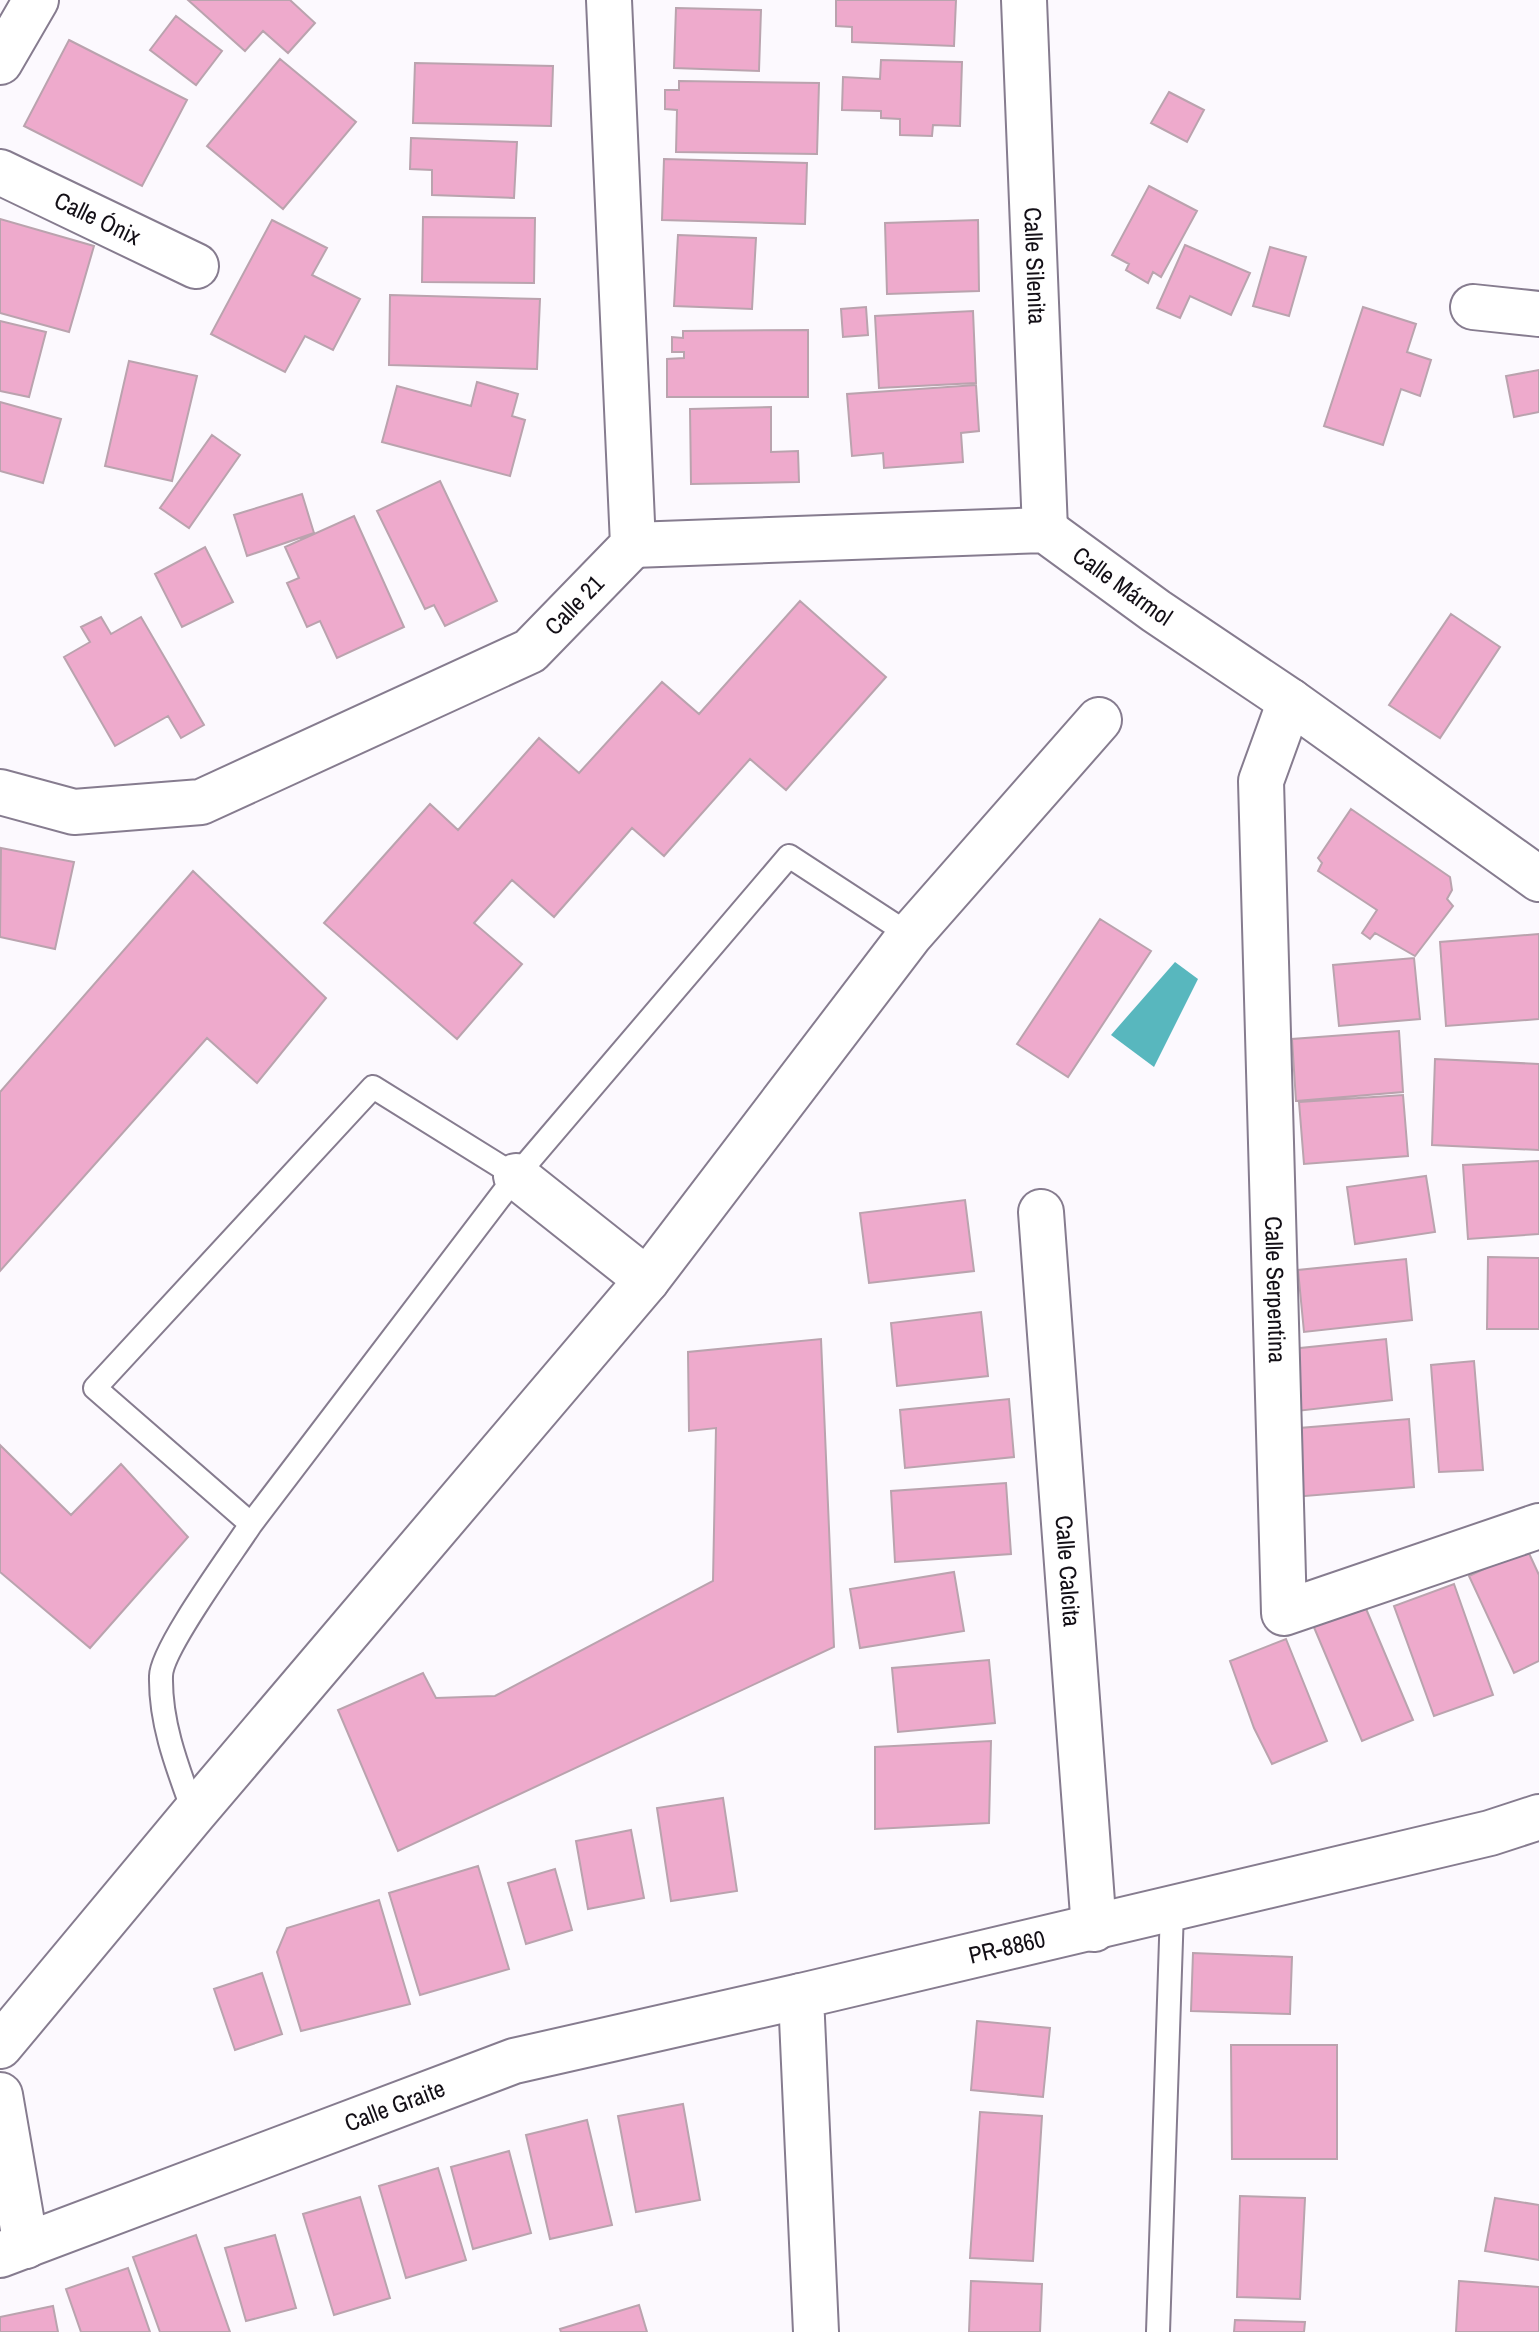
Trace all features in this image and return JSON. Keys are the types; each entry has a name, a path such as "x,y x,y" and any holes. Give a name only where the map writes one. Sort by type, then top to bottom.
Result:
{"street":[{"path":"0,62 36,0"},
{"path":"609,0 633,545 1045,530"},
{"name":"Calle Silenita","path":"1024,0 1045,530"},
{"name":"Calle Ónix","path":"0,172 196,266"},
{"path":"1473,307 1539,314"},
{"name":"Calle Mármol","path":"1045,530 1539,879"},
{"name":"Calle 21","path":"0,792 74,812 201,802 530,651 633,545"},
{"name":"Calle Serpentina","path":"1290,701 1261,781 1284,1613 1539,1526"},
{"path":"0,2046 647,1280 910,935 1099,720"},
{"path":"516,1176 647,1280"},
{"name":"Calle Calcita","path":"1041,1212 1094,1929"},
{"name":"PR-8860","path":"801,1996 1490,1833 1539,1817"},
{"path":"801,1996 816,2332"},
{"name":"Calle Graite","path":"13,2250 514,2061 801,1996"},
{"path":"0,2095 13,2250"}],"lane":[{"path":"194,1813 169,1742 160,1673 182,1628 251,1524 516,1176 789,856 910,935"},
{"path":"251,1524 95,1388 373,1087 516,1176"},
{"path":"1158,2332 1172,1910"}],"water":[{"path":"1175,962 1198,979 1154,1067 1111,1035"}],"building":[{"path":"188,0 290,0 315,23 288,53 263,31 245,51"},
{"path":"836,0 956,0 954,46 852,42 852,27 836,26"},
{"path":"676,8 761,10 759,71 674,68"},
{"path":"176,16 222,51 196,85 150,50"},
{"path":"69,40 187,100 142,186 24,126"},
{"path":"280,59 356,122 283,209 207,146"},
{"path":"881,60 962,62 960,126 933,125 932,136 900,135 900,119 881,118 881,111 842,110 843,77 880,79"},
{"path":"415,63 553,66 551,126 413,123"},
{"path":"679,81 819,83 817,154 676,152 677,110 665,109 665,90 679,90"},
{"path":"1169,92 1204,110 1187,142 1151,123"},
{"path":"411,138 517,142 514,198 432,195 432,170 410,169"},
{"path":"664,159 807,163 805,224 662,220"},
{"path":"1149,186 1197,211 1161,277 1153,272 1148,283 1126,270 1129,264 1112,255"},
{"path":"423,217 535,218 534,283 422,282"},
{"path":"0,219 94,246 69,332 0,313"},
{"path":"272,220 327,248 312,275 360,299 333,350 305,336 285,372 211,334"},
{"path":"978,220 979,291 887,294 885,223"},
{"path":"678,235 756,238 752,309 674,306"},
{"path":"1185,245 1250,273 1231,315 1190,296 1180,318 1157,308"},
{"path":"1270,247 1306,257 1289,316 1253,306"},
{"path":"390,295 540,299 537,369 389,365"},
{"path":"866,307 868,335 843,337 841,309"},
{"path":"1363,307 1416,324 1407,352 1431,360 1420,396 1401,389 1383,445 1324,426"},
{"path":"973,311 976,383 879,388 875,316"},
{"path":"0,321 46,332 29,397 0,391"},
{"path":"808,330 808,397 667,397 667,359 684,358 684,352 672,352 672,337 683,338 683,331"},
{"path":"129,361 197,376 172,481 105,466"},
{"path":"1539,370 1539,412 1514,417 1506,376"},
{"path":"477,382 518,394 512,416 525,420 510,476 382,442 397,386 471,406"},
{"path":"976,385 979,431 961,433 963,462 884,468 883,453 852,456 847,394"},
{"path":"0,402 61,419 43,483 0,471"},
{"path":"771,407 771,452 798,451 799,482 691,484 690,409"},
{"path":"212,435 240,455 189,528 160,508"},
{"path":"440,481 497,601 445,626 434,605 425,609 377,511"},
{"path":"302,494 314,533 247,556 234,515"},
{"path":"354,516 404,627 337,658 320,621 307,627 287,583 299,578 285,547"},
{"path":"205,547 233,602 182,627 155,574"},
{"path":"800,601 886,677 786,790 750,759 664,856 632,828 554,917 512,880 474,923 522,964 457,1039 324,923 430,804 458,830 539,738 579,773 662,682 699,714"},
{"path":"1451,614 1500,647 1440,738 1389,705"},
{"path":"101,617 111,634 141,617 204,725 181,738 168,716 115,746 64,657 90,642 81,627"},
{"path":"1351,809 1450,877 1452,890 1447,899 1453,906 1415,956 1375,933 1370,939 1362,933 1377,910 1318,871 1322,863 1318,858"},
{"path":"1,848 74,862 55,949 0,937"},
{"path":"193,871 326,998 257,1083 207,1038 0,1271 0,1092"},
{"path":"1100,919 1151,951 1068,1077 1017,1044"},
{"path":"1539,934 1539,1019 1446,1026 1440,942"},
{"path":"1414,958 1420,1019 1339,1026 1333,965"},
{"path":"1399,1031 1403,1092 1296,1101 1292,1039"},
{"path":"1435,1059 1539,1064 1539,1150 1432,1145"},
{"path":"1403,1095 1408,1156 1304,1164 1299,1102"},
{"path":"1539,1161 1539,1234 1468,1239 1463,1165"},
{"path":"1426,1176 1435,1232 1355,1244 1347,1187"},
{"path":"965,1200 974,1271 869,1283 860,1213"},
{"path":"1488,1257 1539,1258 1539,1329 1487,1329"},
{"path":"1406,1259 1412,1320 1304,1332 1298,1270"},
{"path":"981,1312 988,1376 897,1386 891,1323"},
{"path":"821,1339 834,1647 398,1851 338,1710 423,1673 436,1698 495,1696 713,1581 716,1428 689,1431 688,1352"},
{"path":"1386,1339 1392,1400 1297,1411 1291,1349"},
{"path":"1474,1361 1483,1470 1439,1472 1431,1365"},
{"path":"1009,1399 1014,1457 905,1468 900,1410"},
{"path":"1409,1419 1414,1487 1293,1497 1287,1429"},
{"path":"0,1445 71,1515 121,1464 188,1537 90,1648 0,1572"},
{"path":"1006,1483 1011,1554 895,1562 891,1491"},
{"path":"1527,1549 1539,1575 1539,1661 1514,1673 1469,1576"},
{"path":"954,1572 964,1631 860,1648 850,1589"},
{"path":"1454,1584 1493,1695 1434,1716 1394,1606"},
{"path":"1364,1604 1413,1720 1362,1741 1313,1625"},
{"path":"1286,1639 1327,1741 1272,1764 1254,1728 1230,1661"},
{"path":"989,1660 995,1723 898,1732 892,1668"},
{"path":"991,1741 989,1823 875,1829 875,1747"},
{"path":"723,1798 737,1891 671,1901 657,1808"},
{"path":"631,1830 644,1898 588,1909 576,1841"},
{"path":"478,1866 509,1969 420,1995 389,1893"},
{"path":"555,1869 572,1930 526,1944 508,1883"},
{"path":"379,1900 410,2004 301,2031 277,1952 287,1928"},
{"path":"1193,1953 1292,1957 1290,2014 1191,2011"},
{"path":"262,1973 282,2034 235,2050 214,1989"},
{"path":"977,2021 1050,2028 1043,2097 971,2090"},
{"path":"1231,2045 1337,2045 1337,2159 1232,2159"},
{"path":"683,2104 700,2200 636,2212 618,2116"},
{"path":"980,2112 1042,2116 1033,2261 970,2258"},
{"path":"587,2120 612,2225 550,2239 526,2135"},
{"path":"509,2151 531,2233 473,2249 451,2167"},
{"path":"438,2168 466,2260 406,2278 379,2186"},
{"path":"1240,2196 1305,2198 1300,2299 1237,2297"},
{"path":"360,2197 390,2298 334,2315 303,2214"},
{"path":"1495,2198 1539,2205 1539,2260 1485,2251"},
{"path":"196,2235 230,2332 160,2332 133,2257"},
{"path":"275,2235 296,2308 246,2321 225,2248"},
{"path":"128,2268 150,2332 81,2332 66,2289"},
{"path":"971,2281 1042,2284 1040,2332 969,2332"},
{"path":"1459,2281 1539,2287 1539,2332 1456,2332"},
{"path":"639,2305 647,2332 561,2332 560,2329"},
{"path":"53,2306 58,2332 0,2332 0,2317"},
{"path":"1235,2320 1305,2322 1304,2332 1234,2332"}]}
